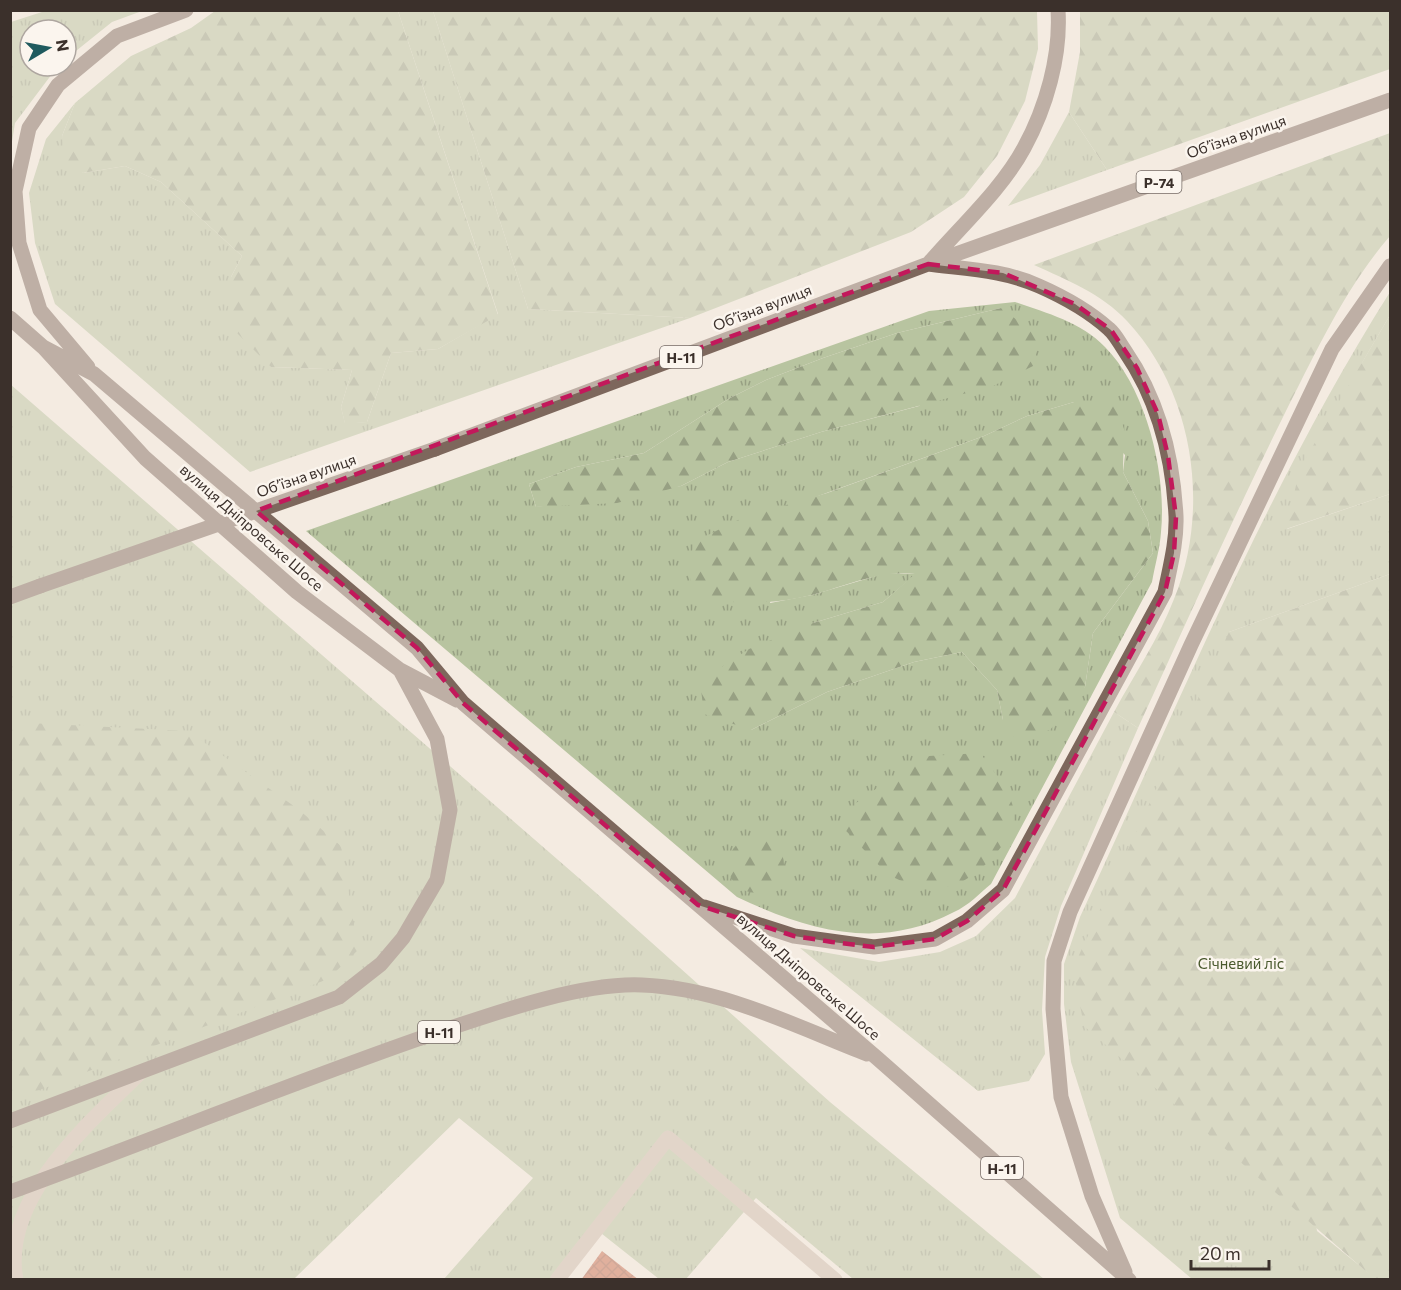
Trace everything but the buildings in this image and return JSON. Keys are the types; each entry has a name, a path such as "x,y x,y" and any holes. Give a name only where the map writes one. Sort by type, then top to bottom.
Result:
{"main road":[{"name":"Н-11","path":"94,374 40,310 19,243 15,191 29,128 58,85 117,36 186,10"},
{"name":"Н-11","path":"928,264 991,194 1024,149 1045,100 1059,44 1058,10"},
{"name":"Обʼїзна вулиця","path":"10,597 435,449 928,264 1390,100"},
{"path":"698,905 795,936 874,948 935,939 968,921 1003,890 1165,592 1174,553 1176,517 1168,456 1158,414 1137,368 1111,330 1075,304 1038,285 1003,273 928,264"},
{"path":"1128,1279 1092,1197 1061,1097 1053,1009 1054,961 1070,912 1272,472 1332,349 1390,266"},
{"name":"вулиця Дніпровське Шосе","path":"10,318 43,347 145,458 297,592 400,670 463,703"},
{"name":"вулиця Дніпровське Шосе","path":"43,347 94,374 417,648 463,703 877,1058 1128,1279"},
{"path":"10,1121 339,997 381,964 403,938 437,880 450,810 437,739 400,670"},
{"name":"Н-11","path":"10,1192 355,1061 517,1007 589,990 640,985 705,993 877,1058"}],"street":[{"path":"16,1280 11,1262 18,1220 34,1183 75,1137 140,1073"},
{"path":"557,1280 668,1138 836,1280"}],"highlighted area":[{"path":"928,264 1003,273 1075,304 1111,330 1137,368 1158,414 1168,456 1176,517 1174,553 1165,592 1003,890 967,921 935,939 874,947 832,942 794,936 698,905 463,703 417,648 256,511"}],"green space":[{"path":"45,11 142,11 112,22 78,49 78,18 23,18"},
{"path":"215,11 398,11 498,315 438,349 391,353 367,422 345,424 341,407 352,370 271,367 227,323 231,277 242,256 161,182 125,166 83,173 66,160 62,136 75,103 131,56 191,28"},
{"path":"398,11 433,11 528,309 690,318 250,472 55,304 35,243 29,193 46,139 75,103 62,136 83,173 125,166 161,182 242,256 231,277 271,367 352,370 341,407 345,423 367,422 391,353 438,349 498,314"},
{"path":"433,11 1037,11 1038,49 1025,101 997,156 964,197 911,232 690,318 528,309"},
{"path":"1080,11 1390,11 1390,69 1107,170 1069,112 1080,52"},
{"path":"18,20 18,78 49,78 15,123 11,148 11,22"},
{"path":"1069,112 1107,170 1008,206 1040,165"},
{"path":"1390,133 1390,236 1345,299 1307,369 1246,493 1138,728 1114,712 1161,628 1174,599 1185,564 1192,528 1193,490 1189,453 1181,416 1168,382 1150,350 1127,321 1095,295 1034,265"},
{"path":"1390,292 1390,315 1362,363 1287,529 1390,494 1390,574 1229,632 1317,1231 1376,1279 1192,1279 1120,1218 1071,1062 1064,1004 1064,964 1080,917 1188,678 1263,520 1345,366"},
{"path":"1015,302 1063,319 1096,338 1119,364 1142,408 1157,459 1162,509 1160,538 1152,582 991,884 969,903 926,924 899,931 845,932 791,919 737,897 306,531 929,311","holes":["1001,308 919,406 821,432 728,462 681,486 536,507 529,484 576,467 644,453 730,398 766,380 897,333","1074,402 1125,455 1123,472 1148,521 1153,553 1093,633 1085,687 1003,720 997,690 962,652 914,662 827,692 751,730 813,623 883,602 916,574 886,573 812,595 770,603 796,504 984,436 1027,416"]},
{"path":"1001,308 1037,335 1035,365 993,386 821,432 728,462 681,486 617,503 536,507 529,484 576,467 644,453 730,398 766,380 897,333"},
{"path":"1390,315 1390,494 1286,529 1300,468"},
{"path":"10,384 595,892 830,1102 1044,1279 853,1279 756,1198 686,1279 659,1279 592,1226 550,1279 444,1279 533,1178 459,1118 294,1279 11,1279"},
{"path":"1105,401 1117,408 1124,429 1123,472 1148,521 1153,553 1093,633 1085,687 1050,730 1009,737 997,690 962,652 914,662 827,692 751,730 704,714 700,681 749,649 813,623 883,602 915,574 889,574 782,601 739,602 694,598 689,572 694,542 742,518 827,493 984,436 1027,416 1074,402"},
{"name":"Січневий ліс","path":"1390,574 1390,1279 1376,1280 1084,1026 1073,968 1229,632"},
{"path":"1114,712 1138,728 1061,906 1045,957 1042,1010 1045,1054 1029,1081 978,1091 800,948 879,962 940,952 976,936 1015,898"},
{"path":"10,722 188,731 298,809 341,846 358,950 328,979 11,1101"},
{"path":"980,753 1010,797 1014,812 1013,822 1003,844 995,854 966,879 957,884 942,887 926,887 902,881 882,869 845,830 856,803 897,774 929,756"},
{"path":"750,837 762,837 776,845 784,859 782,876 776,885 762,893 750,893 733,881 728,871 728,859 740,842"}]}
